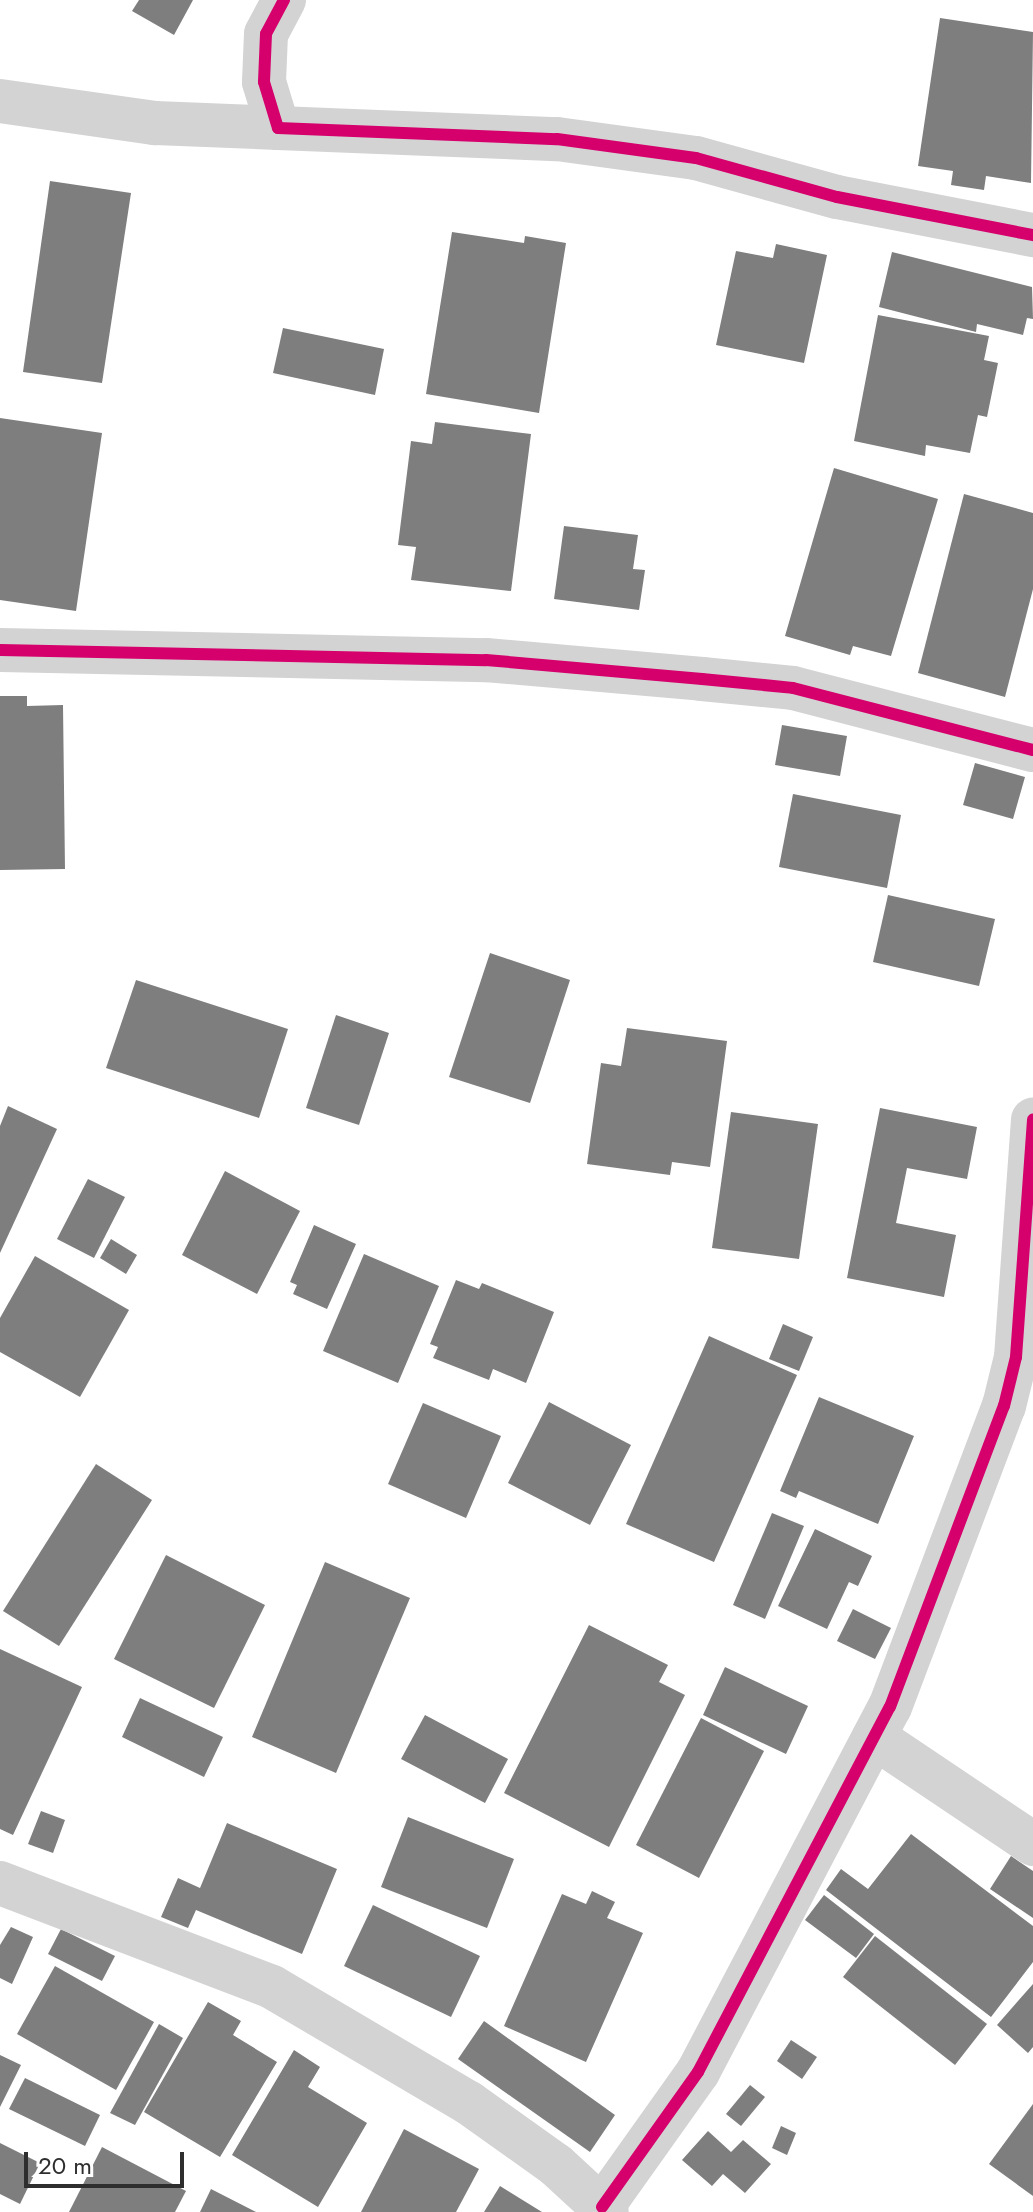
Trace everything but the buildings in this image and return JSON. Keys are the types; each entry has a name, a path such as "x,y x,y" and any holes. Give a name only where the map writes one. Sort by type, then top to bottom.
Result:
{"street":[{"path":"278,128 264,82 266,34 284,0"},
{"path":"0,101 155,123 557,139 696,158 837,197 1033,235"},
{"path":"0,650 486,660 702,679 793,688 1033,750"},
{"path":"0,1883 272,1987 469,2103 556,2165 604,2210 698,2072 874,1737 1004,1406 1016,1357 1033,1120"},
{"path":"874,1737 1033,1844"}],"cycle path":[{"path":"284,0 266,34 264,82 278,128 557,139 696,158 837,197 1033,235"},
{"path":"0,650 486,660 702,679 793,688 1033,750"},
{"path":"602,2207 698,2072 890,1707 1004,1406 1016,1357 1033,1120"}]}
